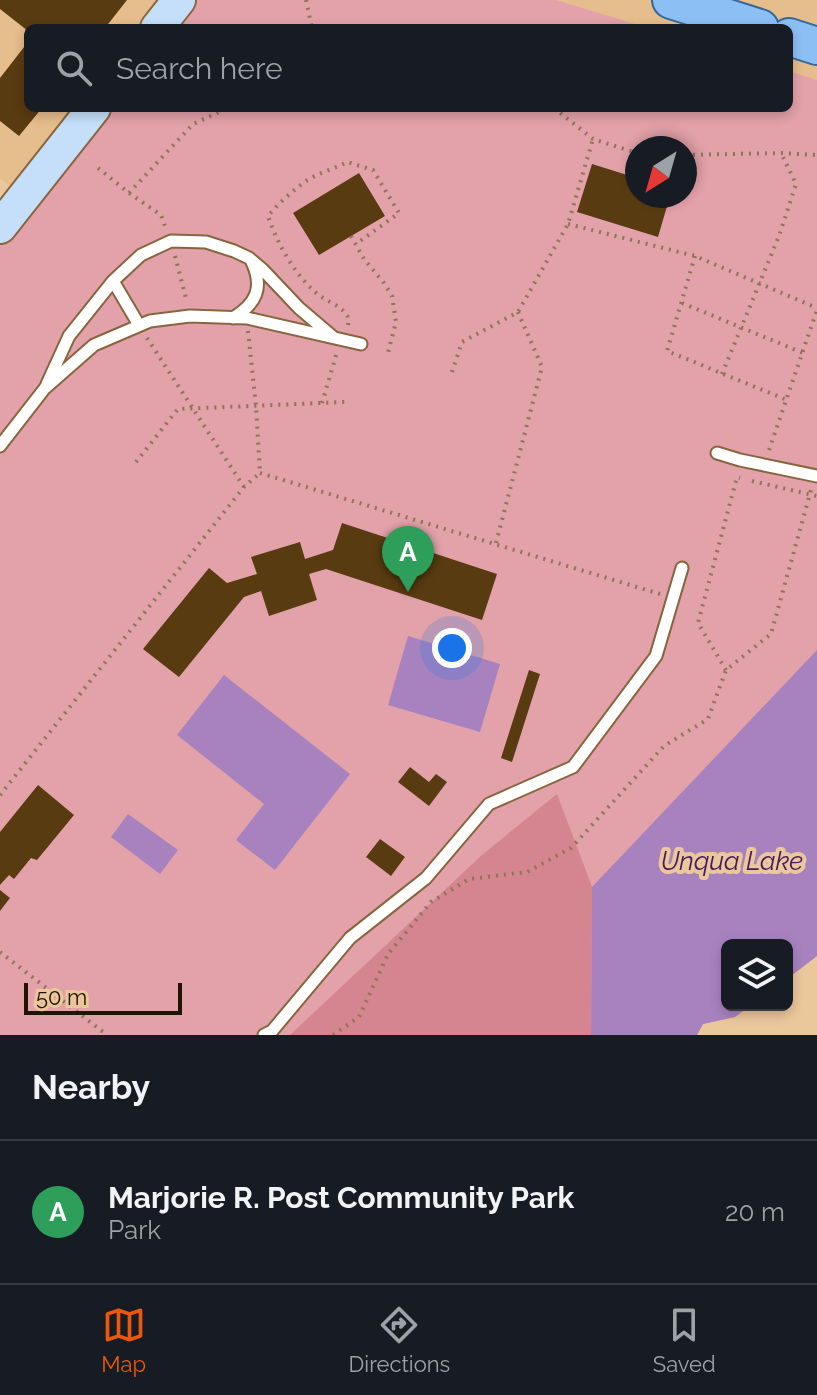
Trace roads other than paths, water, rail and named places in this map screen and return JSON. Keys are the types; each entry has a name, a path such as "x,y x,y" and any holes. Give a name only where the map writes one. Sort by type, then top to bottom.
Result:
{"main road":[{"path":"671,0 747,24"},
{"path":"793,38 817,46"}],"street":[{"path":"160,24 179,0"},
{"path":"0,227 91,112"}],"lane":[{"path":"45,388 69,336 113,281 141,255 171,241 206,242 249,258 334,338"},
{"path":"233,318 250,306 257,292 257,276 249,258"},
{"path":"113,281 139,325"},
{"path":"0,446 45,388 94,345 150,321 190,316 247,318 361,344"},
{"path":"717,453 816,476"},
{"path":"264,1035 272,1031 350,938 426,878 489,804 573,767 656,656 682,568"}],"water":[{"path":"408,636 500,664 480,732 388,705"},
{"name":"Unqua Lake","path":"817,650 817,956 793,974 793,939 721,939 721,1011 743,1011 735,1017 703,1024 697,1035 591,1035 592,887"},
{"path":"224,675 350,774 275,870 236,840 264,804 177,735"},
{"path":"128,814 178,850 160,874 111,837"}],"place":[{"name":"Marjorie R. Post Community Park","path":"408,592"}]}
